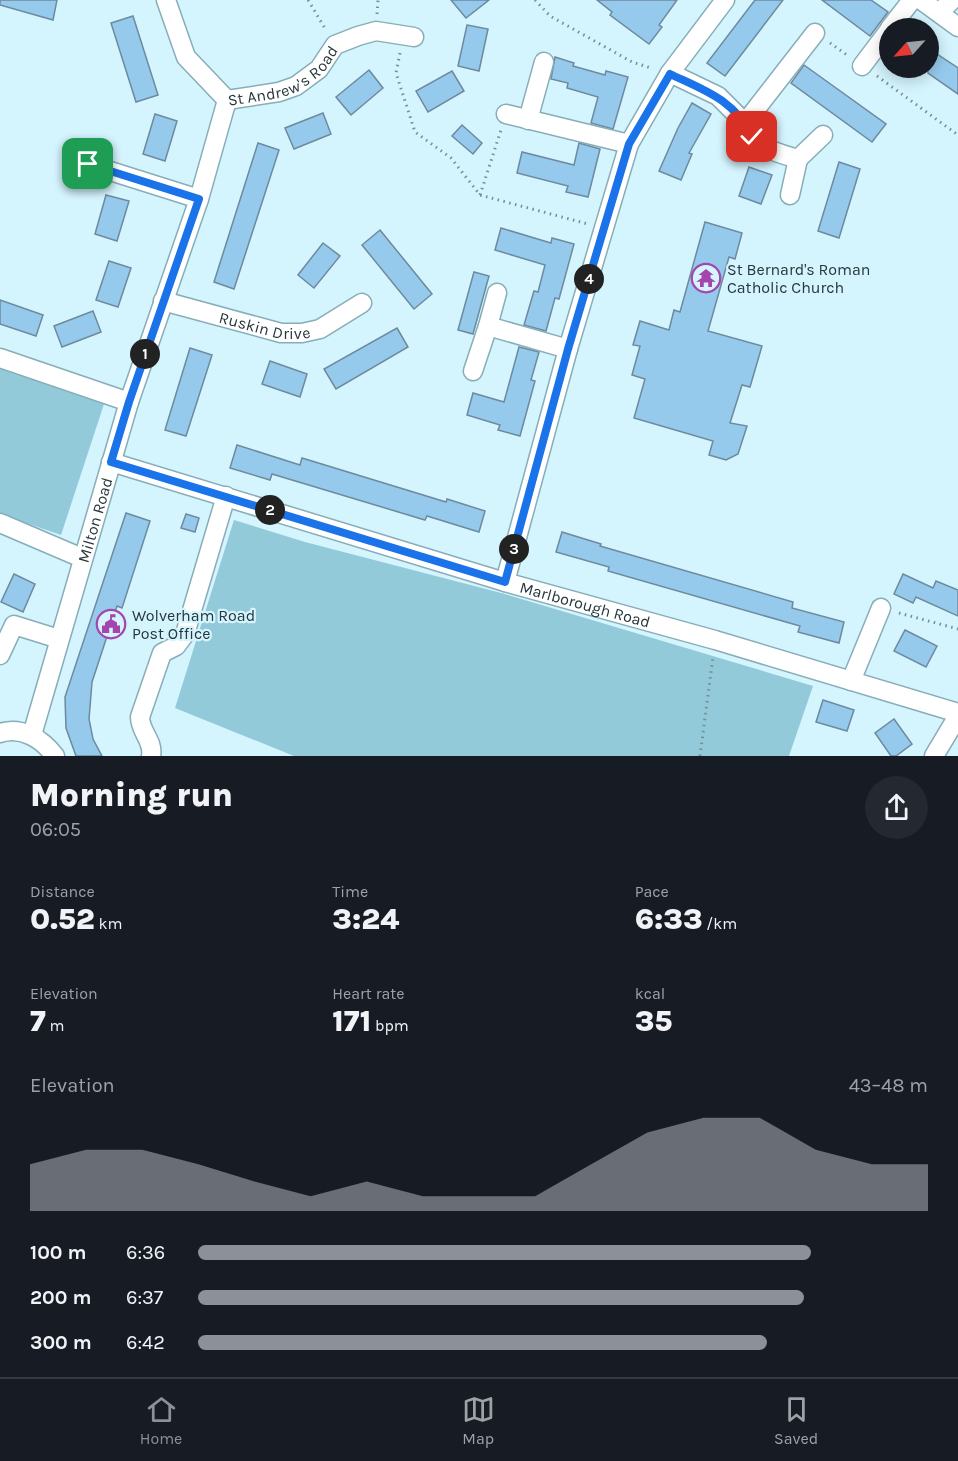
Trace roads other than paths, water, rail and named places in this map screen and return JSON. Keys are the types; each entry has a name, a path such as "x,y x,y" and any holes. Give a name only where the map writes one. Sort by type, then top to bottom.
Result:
{"street":[{"name":"St Andrew's Road","path":"166,0 186,57 227,100 279,92 296,86 319,69 335,45 376,31 408,36"},
{"path":"505,582 568,349 629,144 670,74 724,0"},
{"path":"898,18 912,0"},
{"path":"921,0 945,6 958,27"},
{"path":"745,123 815,33"},
{"path":"862,66 879,44"},
{"path":"528,120 544,62"},
{"path":"670,74 718,96 745,123 752,137 762,146 798,159"},
{"name":"Milton Road","path":"32,735 129,402 199,199 227,100"},
{"path":"506,114 629,144"},
{"path":"790,195 798,159 823,135"},
{"path":"88,164 199,199"},
{"path":"473,371 497,293"},
{"name":"Ruskin Drive","path":"163,301 281,333 302,333 320,329 362,303"},
{"path":"488,326 568,349"},
{"path":"0,358 129,402"},
{"name":"Marlborough Road","path":"111,462 505,582 715,640 958,715"},
{"path":"151,756 151,742 140,725 140,717 162,653 176,646 185,634 226,496"},
{"path":"0,523 82,558"},
{"path":"851,681 880,608"},
{"path":"0,655 14,625 59,639"},
{"path":"934,756 958,715"},
{"path":"0,732 23,732 32,735 46,745 55,756"}],"place":[{"name":"St Bernard's Roman Catholic Church","path":"706,278"},
{"name":"Wolverham Road Post Office","path":"111,624"}]}
